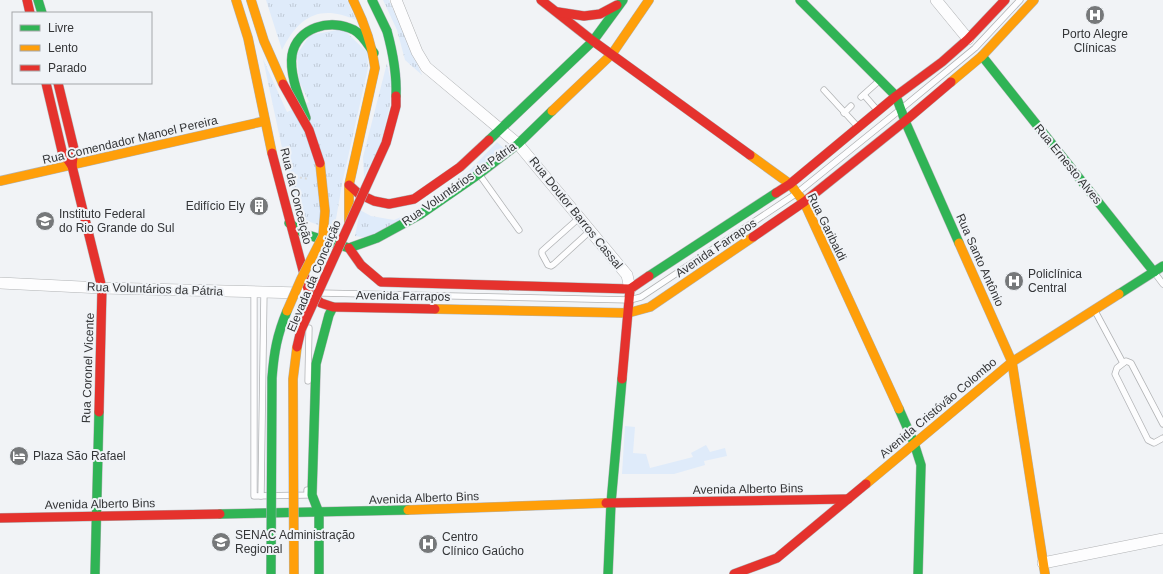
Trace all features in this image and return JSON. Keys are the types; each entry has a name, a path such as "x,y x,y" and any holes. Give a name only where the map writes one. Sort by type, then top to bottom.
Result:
{"main road":[{"path":"27,0 30,12"},
{"path":"38,0 42,12"},
{"name":"Rua da Conceição","path":"236,0 248,38 265,121 289,223 309,293"},
{"name":"Elevada da Conceição","path":"251,0 264,41 283,84 309,130 321,167 325,212 323,236 288,308 275,347 272,378 271,574"},
{"path":"289,223 305,234 349,248 349,185 375,68 374,53 366,26 354,0"},
{"name":"Elevada da Conceição","path":"294,574 293,378 295,354 301,330 386,143 396,106 397,81 394,56 387,31 372,0"},
{"name":"Rua Garibaldi","path":"541,0 593,41 790,184 804,202 914,443 921,465 918,574"},
{"name":"Rua Voluntários da Pátria","path":"349,248 376,238 421,214 479,174 518,144 612,54 649,0"},
{"name":"Rua Santo Antônio","path":"800,0 896,96 905,121 1012,362 1044,569"},
{"name":"Avenida Farrapos","path":"349,248 361,265 381,282 630,289 790,184 896,96 942,62 972,44 1005,0"},
{"name":"Avenida Farrapos","path":"333,307 628,313 650,307 804,202 905,121 982,56 1034,0"},
{"path":"555,11 584,16 600,14 622,2"},
{"name":"Rua Voluntários da Pátria","path":"349,185 359,194 374,201 389,204 414,199 460,167 593,41 622,2"},
{"path":"309,130 292,66 292,53 306,32 318,25 331,23 344,25 355,30 365,39 374,53"},
{"path":"592,53 593,41"},
{"name":"Rua Ernesto Alves","path":"982,56 1154,272"},
{"path":"550,113 560,91 581,70"},
{"name":"Rua Coronel Vicente","path":"46,84 62,151 72,166 102,288 95,574"},
{"name":"Rua Coronel Vicente","path":"58,84 74,149 72,166"},
{"name":"Rua Comendador Manoel Pereira","path":"0,181 72,166 265,121"},
{"name":"Avenida Cristóvão Colombo","path":"734,574 777,558 1012,362 1163,266"},
{"name":"Rua Doutor Barros Cassal","path":"608,574 611,503 630,289"},
{"path":"309,293 321,303 333,307 329,315 316,364 312,495 319,513 319,574"},
{"name":"Avenida Alberto Bins","path":"0,518 319,513 611,503 848,499"}],"street":[{"name":"Rua Doutor Barros Cassal","path":"396,0 417,52 426,67 501,128 518,144 627,275 630,289"},
{"path":"936,0 972,44"},
{"name":"Rua Voluntários da Pátria","path":"0,283 102,288 309,293"},
{"path":"1044,569 1163,539"}],"lane":[{"path":"308,386 309,293 630,300 641,297 796,193 901,109 1020,0"},
{"path":"956,78 972,44"},
{"path":"878,111 862,96 880,80"},
{"path":"824,90 858,128"},
{"path":"844,112 851,106"},
{"path":"479,174 519,230"},
{"path":"579,218 542,251 548,265 551,266 554,264 590,231"},
{"path":"1154,272 1163,284"},
{"path":"381,282 398,296"},
{"path":"259,292 261,496"},
{"path":"259,292 254,496 307,495 308,433"},
{"path":"1094,310 1123,363"},
{"path":"1163,424 1131,363 1126,361 1117,368 1115,374 1148,440 1154,443 1163,438"}],"green space":[{"path":"266,0 347,0 356,20 332,13 321,13 312,16 303,21 289,38 282,50"},
{"path":"383,0 389,0 422,75 405,60 397,30"},
{"path":"343,29 367,52 368,68 342,184 334,231 305,220 295,202 263,59 287,112 309,102 299,81 297,54 310,35"},
{"path":"387,63 391,82 390,105 381,142 364,177 363,157"},
{"path":"497,142 506,150 419,212 367,238 355,236 360,210 371,216 394,220 417,210 469,171"},
{"path":"625,426 635,427 633,453 646,454 650,468 693,457 691,453 706,445 710,452 725,448 727,456 704,461 705,465 674,474 622,474"}],"traffic: fast":[{"path":"38,0 42,12"},
{"path":"372,0 387,31"},
{"path":"489,140 593,41 623,0"},
{"path":"800,0 896,96 905,121 959,243"},
{"path":"306,118 296,87 291,62 295,45 301,38 308,32 326,25 345,26 354,30 360,35 374,53"},
{"path":"387,31 394,63 396,96"},
{"path":"982,56 1154,272"},
{"path":"289,223 305,234 349,248 377,238 421,214 479,174 518,144 552,111"},
{"path":"649,276 776,193"},
{"path":"1119,294 1163,266"},
{"path":"319,574 319,513 312,495 316,364 329,315 333,307"},
{"path":"271,574 272,378 276,344 287,311"},
{"path":"608,574 611,503 622,379"},
{"path":"899,409 914,443 921,465 918,574"},
{"path":"95,574 99,412"},
{"path":"220,514 408,510"}],"traffic: slow":[{"path":"236,0 248,38 272,153"},
{"path":"251,0 264,41 283,84"},
{"path":"349,223 349,185 375,68 367,33 353,0"},
{"path":"552,111 612,54 649,0"},
{"path":"951,82 982,56 1034,0"},
{"path":"0,181 265,121"},
{"path":"750,155 790,184 804,202 899,409"},
{"path":"287,311 301,279 323,236 325,211 320,163"},
{"path":"435,309 628,313 650,307 753,237"},
{"path":"959,243 1012,362 1045,574"},
{"path":"866,484 1012,362 1119,294"},
{"path":"294,574 293,379 297,347"},
{"path":"408,510 606,503"}],"traffic: jam":[{"path":"27,0 30,12"},
{"path":"541,0 593,41 750,155"},
{"path":"776,193 790,184 896,96 942,62 968,39 1005,0"},
{"path":"558,12 584,16 600,14 617,5"},
{"path":"753,237 804,202 951,82"},
{"path":"46,84 62,151 72,166 102,288 99,412"},
{"path":"58,84 74,149 72,166"},
{"path":"283,84 309,130 320,163"},
{"path":"297,347 301,330 386,143 396,106 396,96"},
{"path":"349,185 359,194 374,201 389,204 414,199 460,167 489,140"},
{"path":"272,153 309,293 321,303 333,307 435,309"},
{"path":"349,248 361,265 381,282 630,289 649,276"},
{"path":"622,379 630,289"},
{"path":"734,574 777,558 866,484"},
{"path":"606,503 848,499"},
{"path":"0,518 220,514"}],"place":[{"name":"Porto Alegre Clínicas","path":"1095,15"},
{"name":"Edifício Ely","path":"259,206"},
{"name":"Instituto Federal do Rio Grande do Sul","path":"45,221"},
{"name":"Policlínica Central","path":"1014,281"},
{"name":"Plaza São Rafael","path":"19,456"},
{"name":"SENAC Administração Regional","path":"221,542"},
{"name":"Centro Clínico Gaúcho","path":"428,544"}]}
